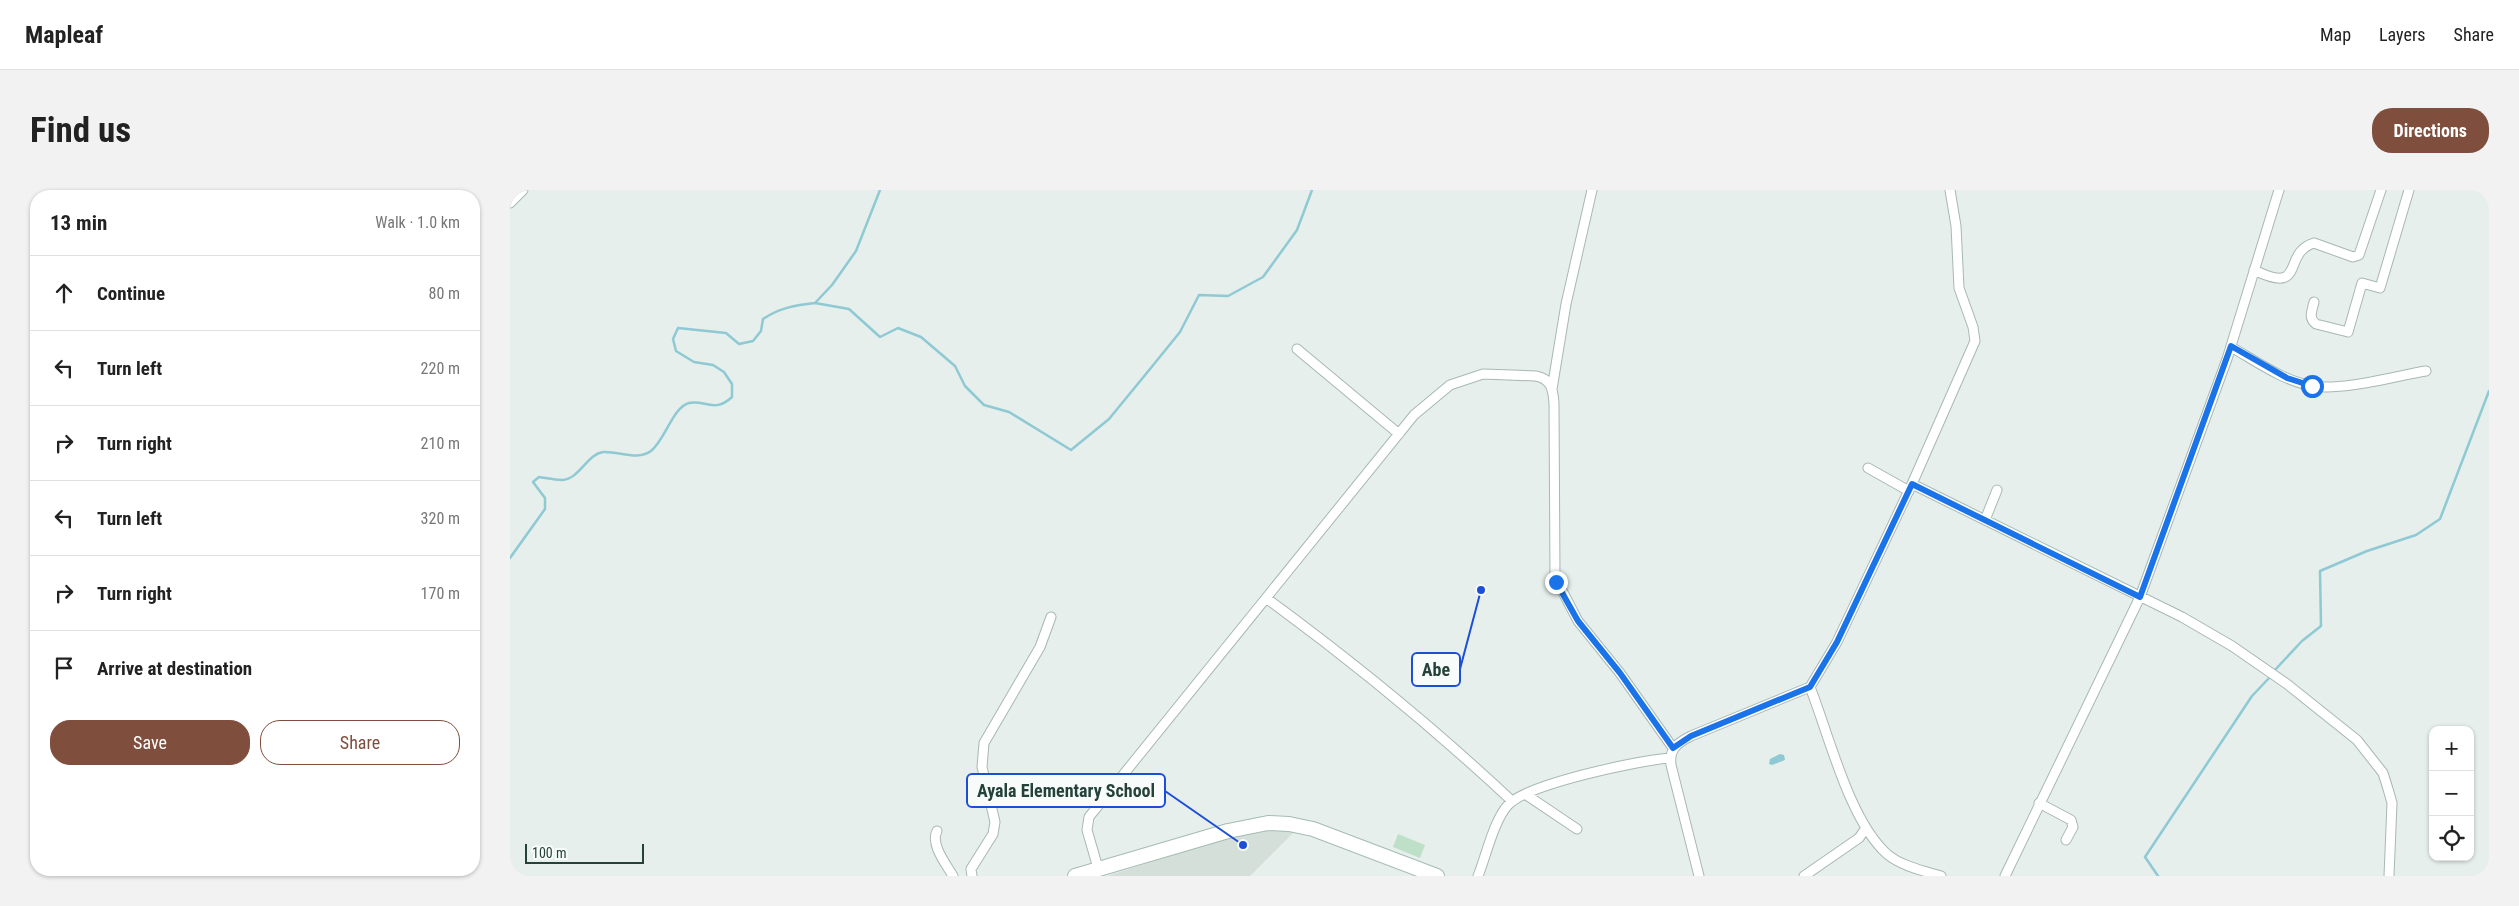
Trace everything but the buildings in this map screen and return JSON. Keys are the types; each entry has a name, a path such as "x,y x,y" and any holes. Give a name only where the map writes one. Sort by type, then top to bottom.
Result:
{"street":[{"path":"510,203 523,190"},
{"path":"1592,190 1566,304 1552,389 1555,577 1578,621 1620,673 1673,748"},
{"path":"1699,876 1670,758 1673,748 1691,736 1810,687 1837,642 1911,487 1975,341 1973,327 1959,288 1956,226 1950,190"},
{"path":"2005,876 2140,597 2231,346 2279,190"},
{"path":"2254,270 2271,278 2282,279 2288,276 2301,251 2314,243 2353,257 2359,256 2381,190"},
{"path":"2314,302 2312,321 2316,324 2348,332 2362,283 2380,288 2408,190"},
{"path":"2231,346 2287,378 2312,386 2330,388 2426,371"},
{"path":"1297,349 1399,434"},
{"path":"1098,868 1087,830 1089,817 1414,415 1450,385 1483,374 1542,377 1552,389"},
{"path":"1868,468 1984,520 2182,617 2223,641 2287,684 2357,740 2372,756 2383,772 2392,803 2389,876"},
{"path":"1984,520 1997,490"},
{"path":"1266,598 1327,643 1406,707 1512,801"},
{"path":"972,876 971,869 993,834 995,822 982,767 984,743 1040,647 1051,617"},
{"path":"1810,687 1849,793 1866,828 1888,854 1914,867 1941,876"},
{"path":"1478,876 1500,819 1512,801 1525,794 1556,783 1650,760 1670,758"},
{"path":"1525,794 1577,829"},
{"path":"2039,803 2071,820 2073,827 2066,840"},
{"path":"1075,876 1228,831 1268,823 1289,824 1314,829 1437,876"},
{"path":"1804,876 1859,838 1866,828"},
{"path":"937,831 935,835 937,846 952,876"}],"shaded area":[{"path":"1255,829 1295,831 1250,876 1107,876"}],"green space":[{"path":"1398,834 1425,845 1420,858 1393,847"}],"water":[{"path":"1780,754 1784,755 1785,760 1772,765 1769,764 1770,759"}],"waterway":[{"path":"510,558 545,509 545,498 533,482 539,477 559,480 568,479 579,471 592,457 603,452 634,455 646,454 656,446 683,406 694,402 720,405 732,397 732,384 724,372 713,365 694,362 676,351 673,339 678,328 726,333 739,344 753,341 761,331 763,319 769,315 788,308 815,303 832,285 856,251 880,190"},
{"path":"815,303 849,309 880,337 898,328 921,337 955,366 965,386 984,405 1009,412 1071,450 1109,419 1180,332 1199,295 1228,296 1263,277 1297,230 1312,190"},
{"path":"2274,671 2302,641 2321,626 2320,571 2367,551 2416,535 2440,519 2489,391"},
{"path":"2158,876 2145,857 2252,696 2271,676"}],"place":[{"name":"Abe","path":"1481,590"},
{"name":"Ayala Elementary School","path":"1243,845"}],"route":[{"path":"1556,582 1578,621 1620,673 1673,748 1691,736 1810,687 1837,642 1912,484 2140,597 2231,346 2287,378 2312,386"}]}
